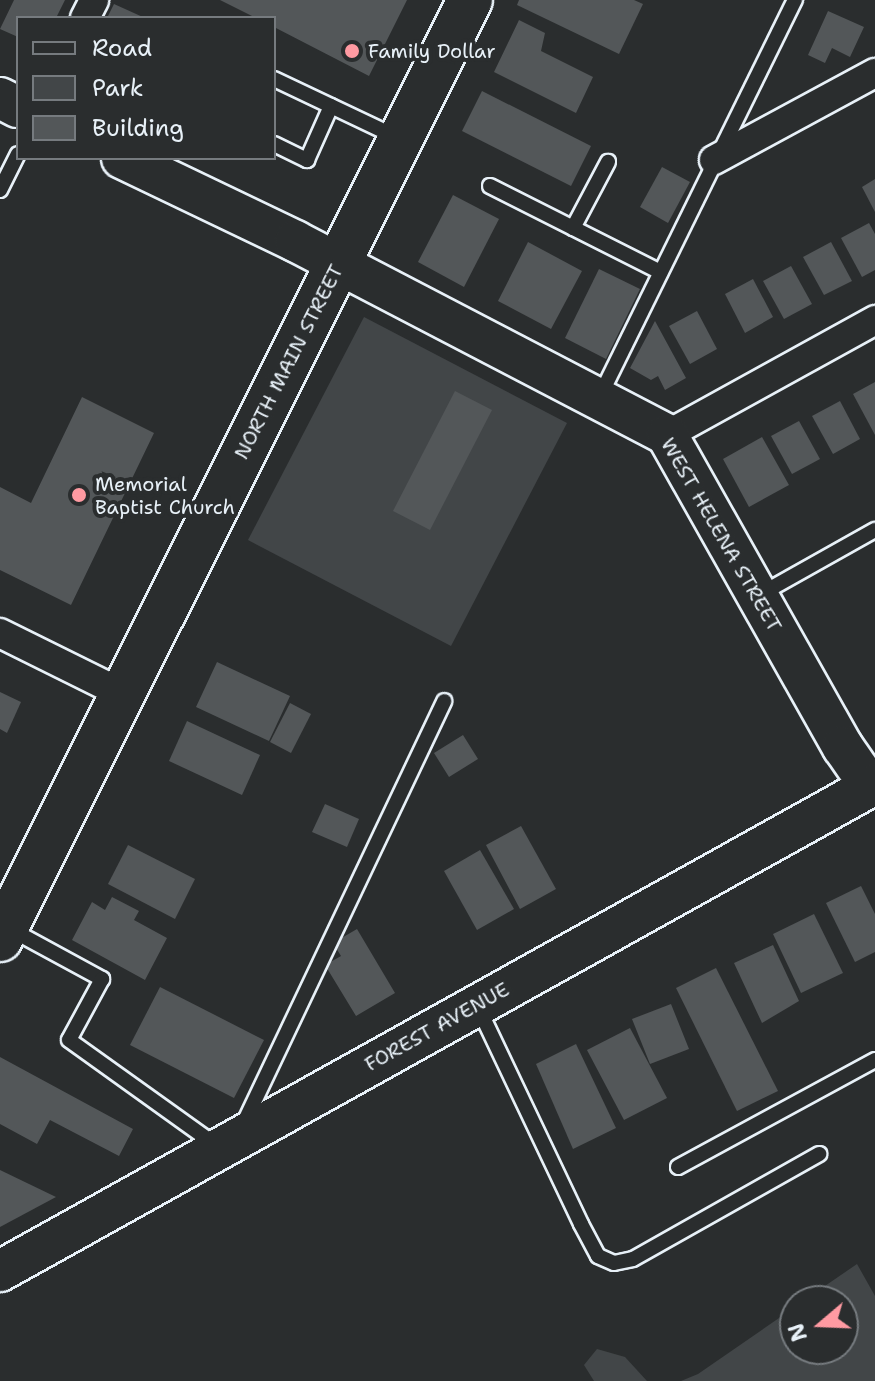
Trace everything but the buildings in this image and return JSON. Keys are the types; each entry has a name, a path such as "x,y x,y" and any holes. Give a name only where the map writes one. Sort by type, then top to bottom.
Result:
{"main road":[{"name":"NORTH MAIN STREET","path":"3,933 470,0"}],"street":[{"path":"714,160 875,73"},
{"name":"WEST HELENA STREET","path":"143,162 667,435 843,747 872,785"},
{"path":"667,435 875,320"},
{"path":"0,633 123,694"},
{"name":"FOREST AVENUE","path":"0,1271 872,785"}],"lane":[{"path":"599,399 795,0"},
{"path":"276,80 400,139"},
{"path":"276,145 307,160 331,106"},
{"path":"0,190 16,158"},
{"path":"573,228 608,162"},
{"path":"490,186 660,272"},
{"path":"757,596 875,530"},
{"path":"3,933 102,979 69,1040 228,1144 444,701"},
{"path":"477,1005 598,1256 614,1263 633,1259 819,1154"},
{"path":"678,1167 875,1060"}],"green space":[{"path":"364,317 567,423 451,646 248,540"},
{"path":"857,1264 875,1296 875,1381 681,1381 698,1374 779,1318 779,1365 859,1365 859,1285 826,1285"},
{"path":"597,1349 625,1357 647,1381 594,1381 584,1365"}],"place":[{"name":"Family Dollar","path":"352,51"},
{"name":"Memorial Baptist Church","path":"79,495"}]}
